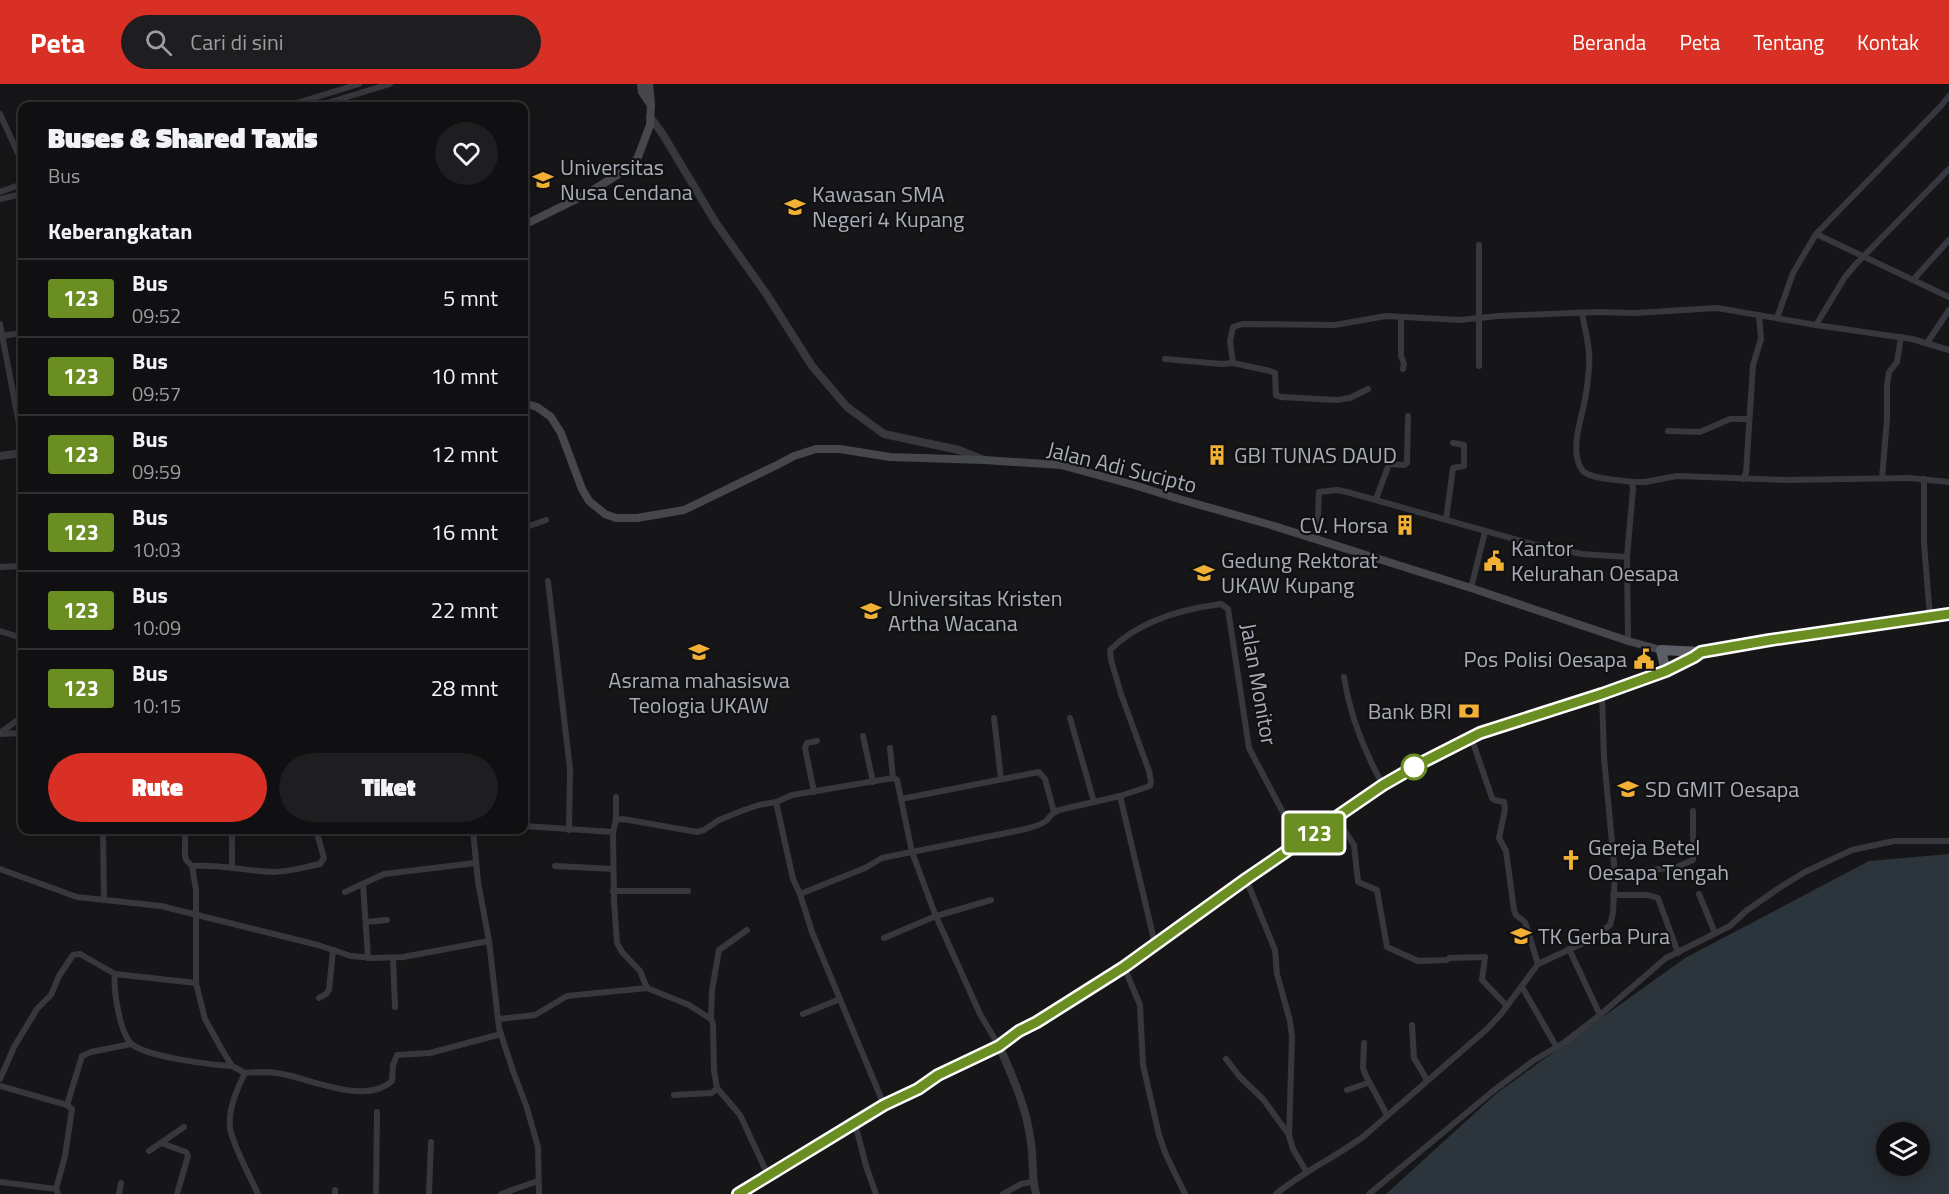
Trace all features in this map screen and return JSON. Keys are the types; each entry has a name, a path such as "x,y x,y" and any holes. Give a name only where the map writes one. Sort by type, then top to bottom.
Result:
{"highway":[{"path":"1666,671 1661,650 1701,652 1949,614"},
{"path":"738,1194 884,1105 918,1089 938,1075 999,1046 1019,1031 1124,967 1336,817 1383,785 1423,762 1480,733 1666,671 1701,652"}],"main road":[{"path":"641,84 642,92 651,104"},
{"path":"528,223 585,195 630,167 638,157 647,136 651,104 649,84"},
{"name":"Jalan Adi Sucipto","path":"528,404 551,417 561,433 582,489 590,501 605,514 616,518 637,518 684,510 794,456 816,449 840,449 908,458 1061,465 1317,540 1661,650"}],"street":[{"path":"305,102 359,84"},
{"path":"330,102 390,84"},
{"path":"1777,318 1793,273 1816,234 1949,96"},
{"path":"0,114 18,153"},
{"path":"650,117 674,151 716,222 767,295 812,366 847,407 884,434 959,450 984,460"},
{"path":"1816,325 1845,277 1862,257 1949,169"},
{"path":"1,194 18,186"},
{"path":"1,194 18,194"},
{"path":"1816,234 1949,297"},
{"path":"1913,280 1949,240"},
{"path":"1479,245 1479,366"},
{"path":"1233,363 1230,334 1233,327 1242,324 1335,325 1386,316 1456,320 1479,317 1688,311 1717,308 1901,337 1949,350"},
{"path":"1926,343 1949,310"},
{"path":"1582,313 1589,366 1583,408 1577,430 1579,464 1582,470 1590,475 1632,482 1677,476 1785,480 1882,478 1949,482"},
{"path":"1743,478 1746,473 1753,365 1761,339 1759,315"},
{"path":"1401,317 1403,369"},
{"path":"0,324 18,419"},
{"path":"2,336 18,334"},
{"path":"1882,478 1887,419 1887,385 1889,372 1897,362 1901,337"},
{"path":"1166,359 1233,363 1275,373 1275,391 1276,395 1281,397 1337,400 1350,398 1368,389"},
{"path":"1376,499 1389,464 1406,465 1407,463 1408,416"},
{"path":"1668,431 1700,432 1730,419 1748,419"},
{"path":"1446,520 1452,473 1455,466 1464,466 1464,445 1454,443"},
{"path":"0,456 18,454"},
{"path":"1924,479 1924,543 1930,617"},
{"path":"1628,641 1627,557 1632,482"},
{"path":"1317,540 1320,491 1337,490 1485,531 1582,554 1627,557"},
{"path":"528,527 546,520"},
{"path":"1471,588 1485,531"},
{"path":"0,567 18,566"},
{"path":"548,581 570,769 569,830"},
{"name":"Jalan Monitor","path":"800,894 865,868 882,858 1026,829 1043,823 1054,812 1120,796 1149,786 1151,781 1121,694 1110,650 1133,632 1154,620 1216,605 1224,605 1228,609 1249,748 1299,843"},
{"path":"0,631 18,637"},
{"path":"1344,677 1355,728 1383,785"},
{"path":"1276,1194 1306,1171 1370,1132 1387,1114 1487,1029 1508,1006 1538,964 1598,936 1610,925 1613,913 1615,874 1604,758 1602,694"},
{"path":"994,718 1001,778"},
{"path":"1070,718 1094,802"},
{"path":"0,734 18,720"},
{"path":"0,734 18,733"},
{"path":"863,736 873,782"},
{"path":"1471,737 1492,798 1504,802 1505,809 1499,838 1506,851 1514,910 1516,915 1525,922 1538,964"},
{"path":"814,792 805,748 807,743 817,741"},
{"path":"890,748 893,778"},
{"path":"901,799 915,798 1001,778 1040,773 1047,784 1054,812"},
{"path":"616,820 622,819 698,832 744,810 777,802 792,795 893,778 899,781 912,852 936,916 980,1014 999,1046 1017,1087 1032,1146 1032,1182 1036,1194"},
{"path":"1120,796 1155,944"},
{"path":"616,797 616,820 613,832 613,891 617,943 622,952 640,971 647,988"},
{"path":"777,802 793,879 812,932 884,1105"},
{"path":"1615,874 1677,867 1693,861 1694,811"},
{"path":"1336,817 1354,845 1358,882 1377,890 1387,946 1418,961 1485,957 1482,980 1508,1006"},
{"path":"528,826 613,832"},
{"path":"103,834 104,900"},
{"path":"185,834 185,855 186,860 192,866 196,890 196,983 205,1019 232,1066"},
{"path":"232,834 232,867"},
{"path":"192,866 232,867 274,872 320,864 324,858 317,834"},
{"path":"473,834 501,1034 538,1147 539,1194"},
{"path":"1369,1194 1493,1090 1600,1016 1659,963 1730,926 1754,904 1788,883 1852,850 1894,841 1949,841"},
{"path":"345,892 384,874 476,863"},
{"path":"555,866 613,869"},
{"path":"0,869 77,897 161,906 257,929 351,956 393,958 439,952 489,941"},
{"path":"1246,879 1275,951 1277,974 1292,1029 1289,1136"},
{"path":"363,884 368,958"},
{"path":"613,891 680,894 688,891"},
{"path":"1700,894 1715,933"},
{"path":"1613,895 1648,895 1658,898 1678,953"},
{"path":"884,938 936,916 991,900"},
{"path":"366,922 387,920"},
{"path":"747,930 718,950 712,990 711,1019 715,1081 717,1088 740,1114 768,1175"},
{"path":"1569,949 1600,1016"},
{"path":"319,998 329,990 333,950"},
{"path":"0,1079 14,1047 37,1009 51,995 71,957 80,954 115,974 196,983"},
{"path":"393,958 395,1007"},
{"path":"1124,967 1140,1005 1143,1065 1159,1135 1173,1172 1185,1194"},
{"path":"115,974 117,1003 125,1033 131,1044"},
{"path":"1522,987 1556,1046"},
{"path":"499,1019 535,1014 567,996 647,988 689,1005 711,1019"},
{"path":"803,1014 840,999"},
{"path":"1412,1025 1414,1058 1427,1080"},
{"path":"67,1105 82,1056 131,1044 144,1050 187,1060 232,1066 245,1073 260,1071 280,1073 351,1091 368,1091 392,1081 393,1065 397,1055 430,1053 501,1034"},
{"path":"1364,1043 1363,1068 1368,1083 1387,1114"},
{"path":"1226,1059 1240,1077 1263,1099 1289,1136 1293,1149 1306,1171"},
{"path":"245,1073 237,1089 230,1129 258,1194"},
{"path":"1347,1090 1368,1083"},
{"path":"0,1086 67,1105 72,1111 71,1127 57,1192 0,1182"},
{"path":"674,1095 712,1093 717,1088"},
{"path":"376,1194 377,1112"},
{"path":"855,1123 876,1194"},
{"path":"148,1151 184,1127"},
{"path":"429,1194 431,1142"},
{"path":"161,1143 186,1152 188,1156 177,1194"},
{"path":"501,1194 538,1181"},
{"path":"1003,1194 1021,1184 1032,1182"},
{"path":"119,1194 121,1183"}],"shaded area":[{"path":"1949,854 1949,1194 1386,1194 1497,1093 1685,958 1869,861"}],"bus line":[{"name":"123","path":"738,1194 884,1105 918,1089 938,1075 999,1046 1019,1031 1124,967 1246,879 1383,785 1480,733 1666,671 1701,652 1949,614"}],"place":[{"name":"Universitas Nusa Cendana","path":"543,180"},
{"name":"Kawasan SMA Negeri 4 Kupang","path":"795,207"},
{"name":"GBI TUNAS DAUD","path":"1217,455"},
{"name":"CV. Horsa","path":"1405,525"},
{"name":"Kantor Kelurahan Oesapa","path":"1494,561"},
{"name":"Gedung Rektorat UKAW Kupang","path":"1204,573"},
{"name":"Universitas Kristen Artha Wacana","path":"871,611"},
{"name":"Asrama mahasiswa Teologia UKAW","path":"699,652"},
{"name":"Pos Polisi Oesapa","path":"1644,659"},
{"name":"Bank BRI","path":"1469,711"},
{"name":"SD GMIT Oesapa","path":"1628,789"},
{"name":"Gereja Betel Oesapa Tengah","path":"1571,860"},
{"name":"TK Gerba Pura","path":"1521,936"}]}
